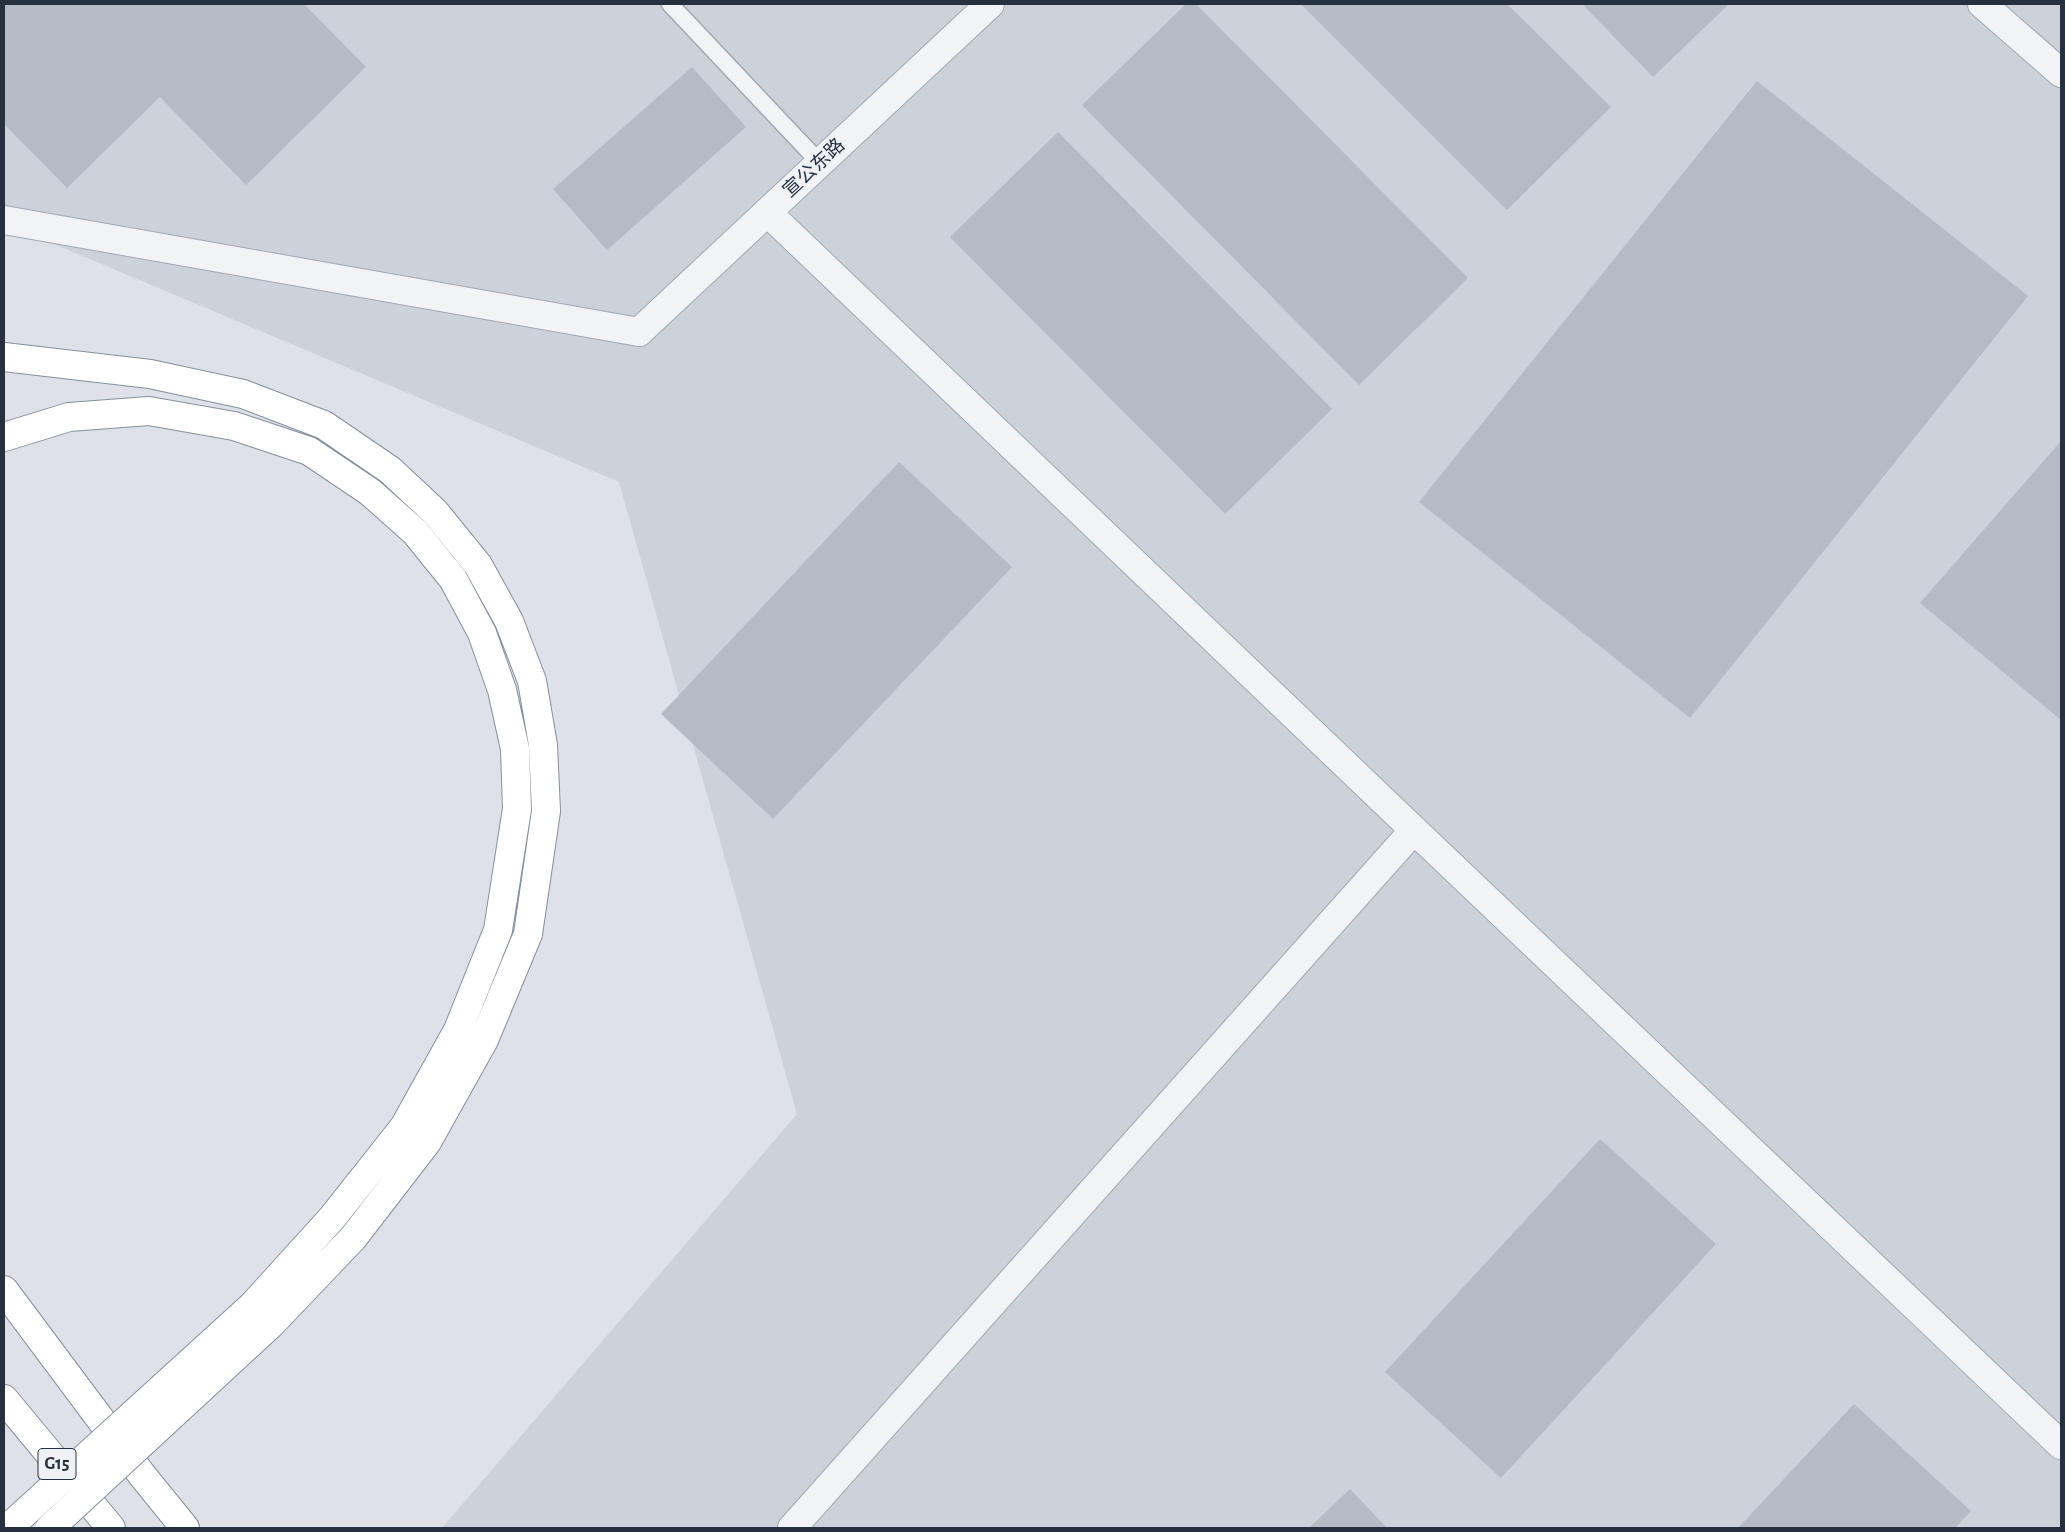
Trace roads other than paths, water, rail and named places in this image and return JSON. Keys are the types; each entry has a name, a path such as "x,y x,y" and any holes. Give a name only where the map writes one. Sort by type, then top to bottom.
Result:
{"highway":[{"path":"4,357 150,374 243,394 324,425 390,470 436,512 478,565 509,621 532,681 543,745 546,811 528,934 484,1040 427,1142 353,1238 271,1324 50,1528"},
{"path":"4,437 69,417 150,411 234,426 309,451 370,492 415,532 453,579 482,633 502,690 515,749 516,809 498,930 458,1030 404,1127 332,1218 254,1306 8,1528"},
{"path":"4,1290 142,1475 185,1528"},
{"name":"G15","path":"4,1399 111,1528"}],"street":[{"name":"宣公东路","path":"4,220 639,332 990,4"},
{"path":"1982,4 2061,73"},
{"path":"767,212 2061,1445"},
{"path":"792,1528 1414,830"}],"lane":[{"path":"670,4 820,163"}]}
